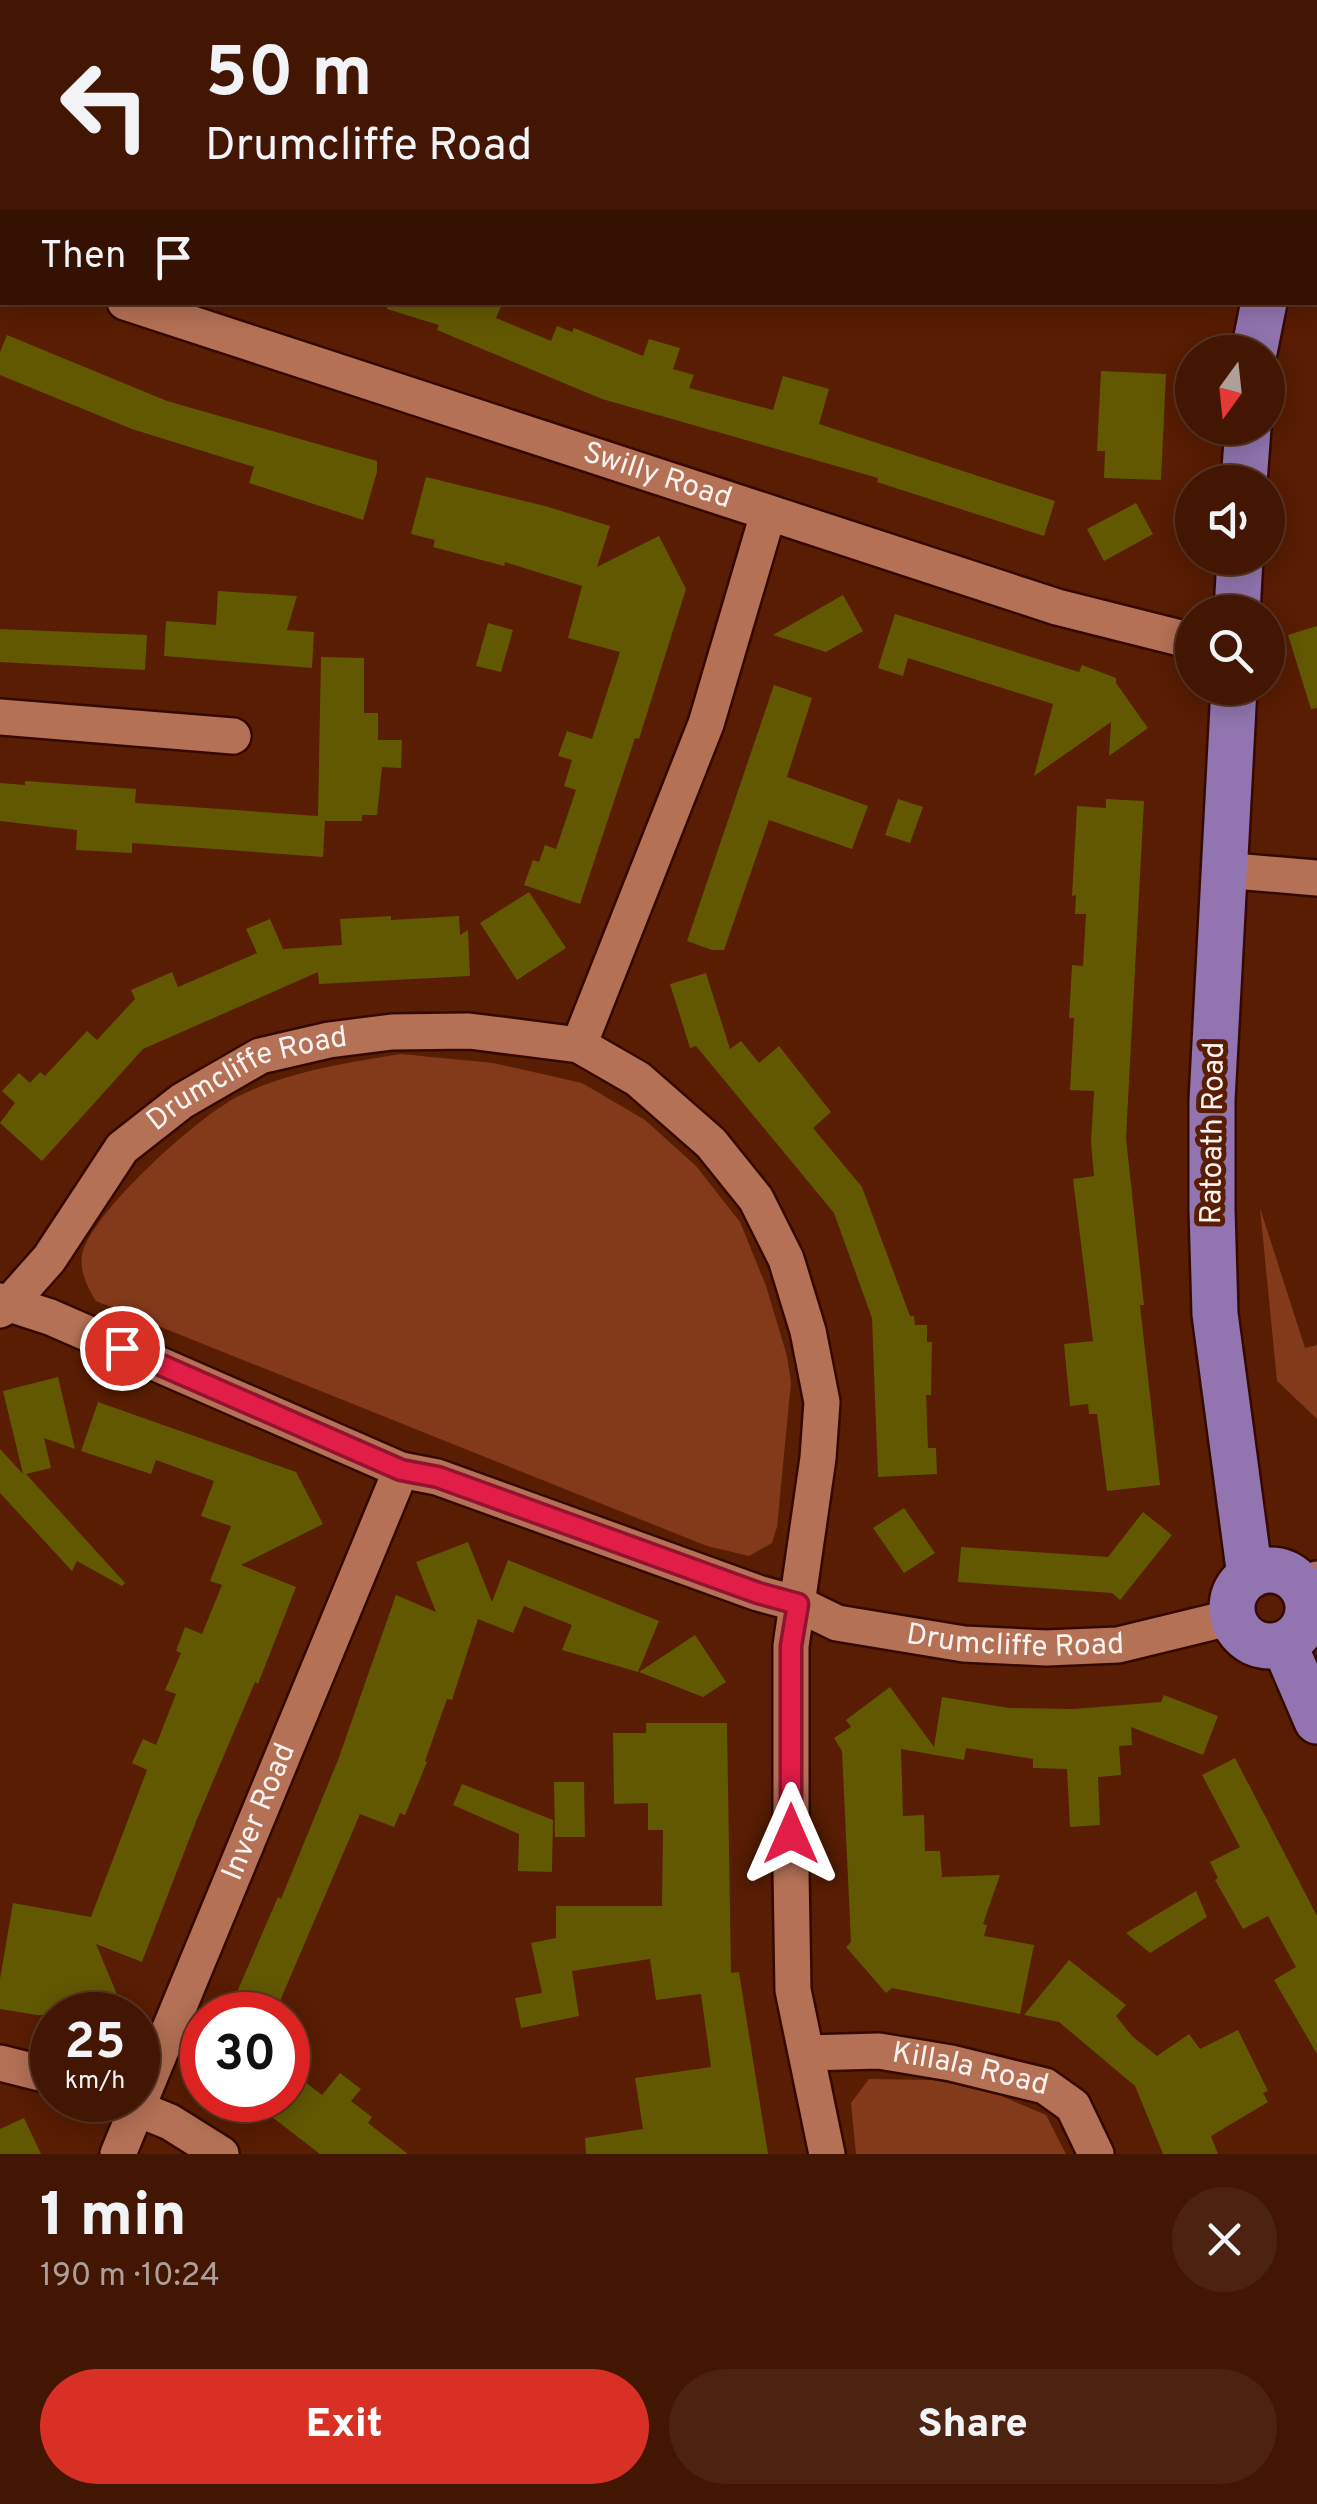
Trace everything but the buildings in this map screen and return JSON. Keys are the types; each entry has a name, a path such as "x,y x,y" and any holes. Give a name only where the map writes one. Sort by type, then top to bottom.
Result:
{"main road":[{"path":"1257,335 1263,305"},
{"name":"Ratoath Road","path":"1233,705 1212,1100 1215,1314 1250,1576 1236,1590 1233,1618"},
{"path":"1233,1618 1246,1638 1272,1646 1296,1637 1304,1626 1309,1583 1268,1570 1250,1576"},
{"path":"1284,1644 1317,1721"}],"street":[{"name":"Swilly Road","path":"134,305 1057,607 1175,637"},
{"path":"579,1046 706,724 768,514"},
{"path":"0,717 233,736"},
{"path":"1222,870 1317,878"},
{"name":"Drumcliffe Road","path":"2,1305 49,1258 122,1148 182,1101 260,1056 330,1040 392,1032 469,1031 579,1046 638,1079 710,1143 756,1199 786,1259 808,1331 822,1402 798,1604"},
{"name":"Drumcliffe Road","path":"2,1305 50,1317 401,1470 438,1477 798,1604 838,1622 964,1644 1046,1648 1118,1645 1233,1618"},
{"name":"Inver Road","path":"160,2026 401,1470"},
{"path":"798,1604 791,1646 793,1990 827,2154"},
{"name":"Killala Road","path":"807,2052 880,2051 1045,2086 1073,2106 1096,2154"},
{"path":"0,2063 30,2070"},
{"path":"160,2118 220,2154"},
{"name":"Inver Road","path":"118,2154 123,2122"}],"shaded area":[{"path":"401,1054 493,1063 582,1083 645,1120 696,1166 740,1222 766,1286 791,1382 777,1527 772,1543 749,1556 707,1546 96,1301 83,1271 83,1251 108,1211 175,1142 239,1096 278,1080"},
{"path":"1260,1208 1305,1348 1317,1345 1317,1419 1277,1381"},
{"path":"869,2079 936,2080 999,2095 1046,2115 1066,2154 856,2154 851,2103"}],"route":[{"path":"122,1348 401,1470 438,1477 798,1604 791,1646 791,1834"}]}
